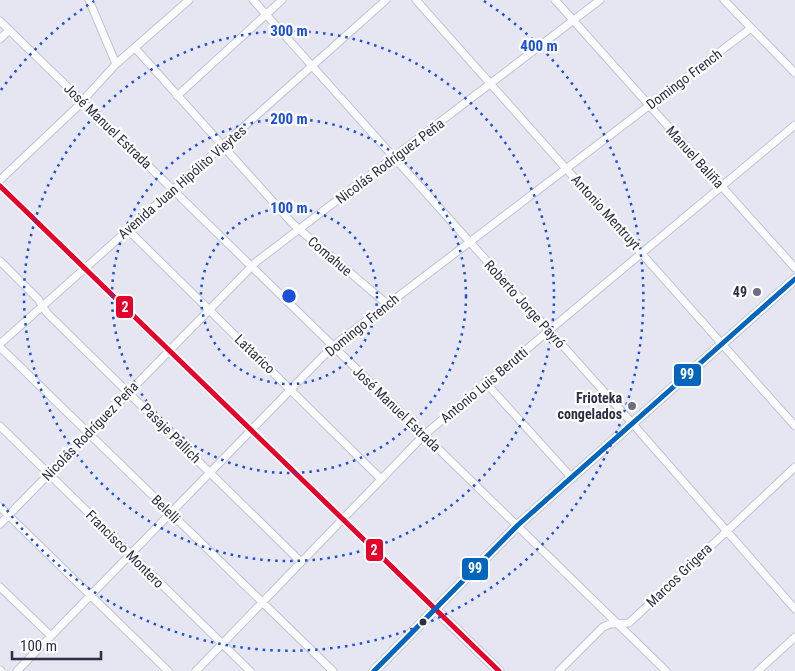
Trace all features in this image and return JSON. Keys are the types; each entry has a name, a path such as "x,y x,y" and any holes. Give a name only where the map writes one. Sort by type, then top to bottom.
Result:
{"main road":[{"path":"374,671 518,525 795,279"},
{"path":"435,609 498,671"}],"street":[{"path":"0,180 116,64 189,0"},
{"name":"Roberto Jorge Payró","path":"253,0 632,423 795,609"},
{"path":"177,96 282,0"},
{"name":"Avenida Juan Hipólito Vieytes","path":"0,346 42,306 386,0"},
{"name":"Antonio Mentruyt","path":"416,0 795,426"},
{"name":"Manuel Baliña","path":"555,0 795,268"},
{"name":"Nicolás Rodríguez Peña","path":"0,524 252,265 395,158 600,0"},
{"path":"724,0 795,73"},
{"path":"91,1 116,64"},
{"name":"José Manuel Estrada","path":"0,21 666,671"},
{"name":"Domingo French","path":"17,671 333,346 751,28"},
{"path":"0,39 9,30"},
{"name":"Comahue","path":"135,48 222,147 298,229 387,304"},
{"name":"Antonio Luis Berutti","path":"196,671 424,435 485,382 550,331 795,125"},
{"path":"0,186 435,609"},
{"name":"Lattarico","path":"128,230 381,479"},
{"name":"Pasaje Pallich","path":"0,261 38,299 42,306 300,562"},
{"name":"Belelli","path":"0,346 333,671"},
{"path":"485,382 571,477"},
{"name":"Francisco Montero","path":"0,426 250,671"},
{"name":"Marcos Grigera","path":"559,671 603,627 610,624 629,623 795,467"},
{"path":"0,508 168,671"},
{"path":"0,587 51,636"},
{"path":"758,671 795,637"},
{"path":"652,671 659,664"}],"transit line":[{"name":"2","path":"0,186 499,671"},
{"name":"99","path":"374,671 518,525 795,279"}],"place":[{"name":"49","path":"757,292"},
{"name":"Frioteka congelados","path":"632,406"}]}
